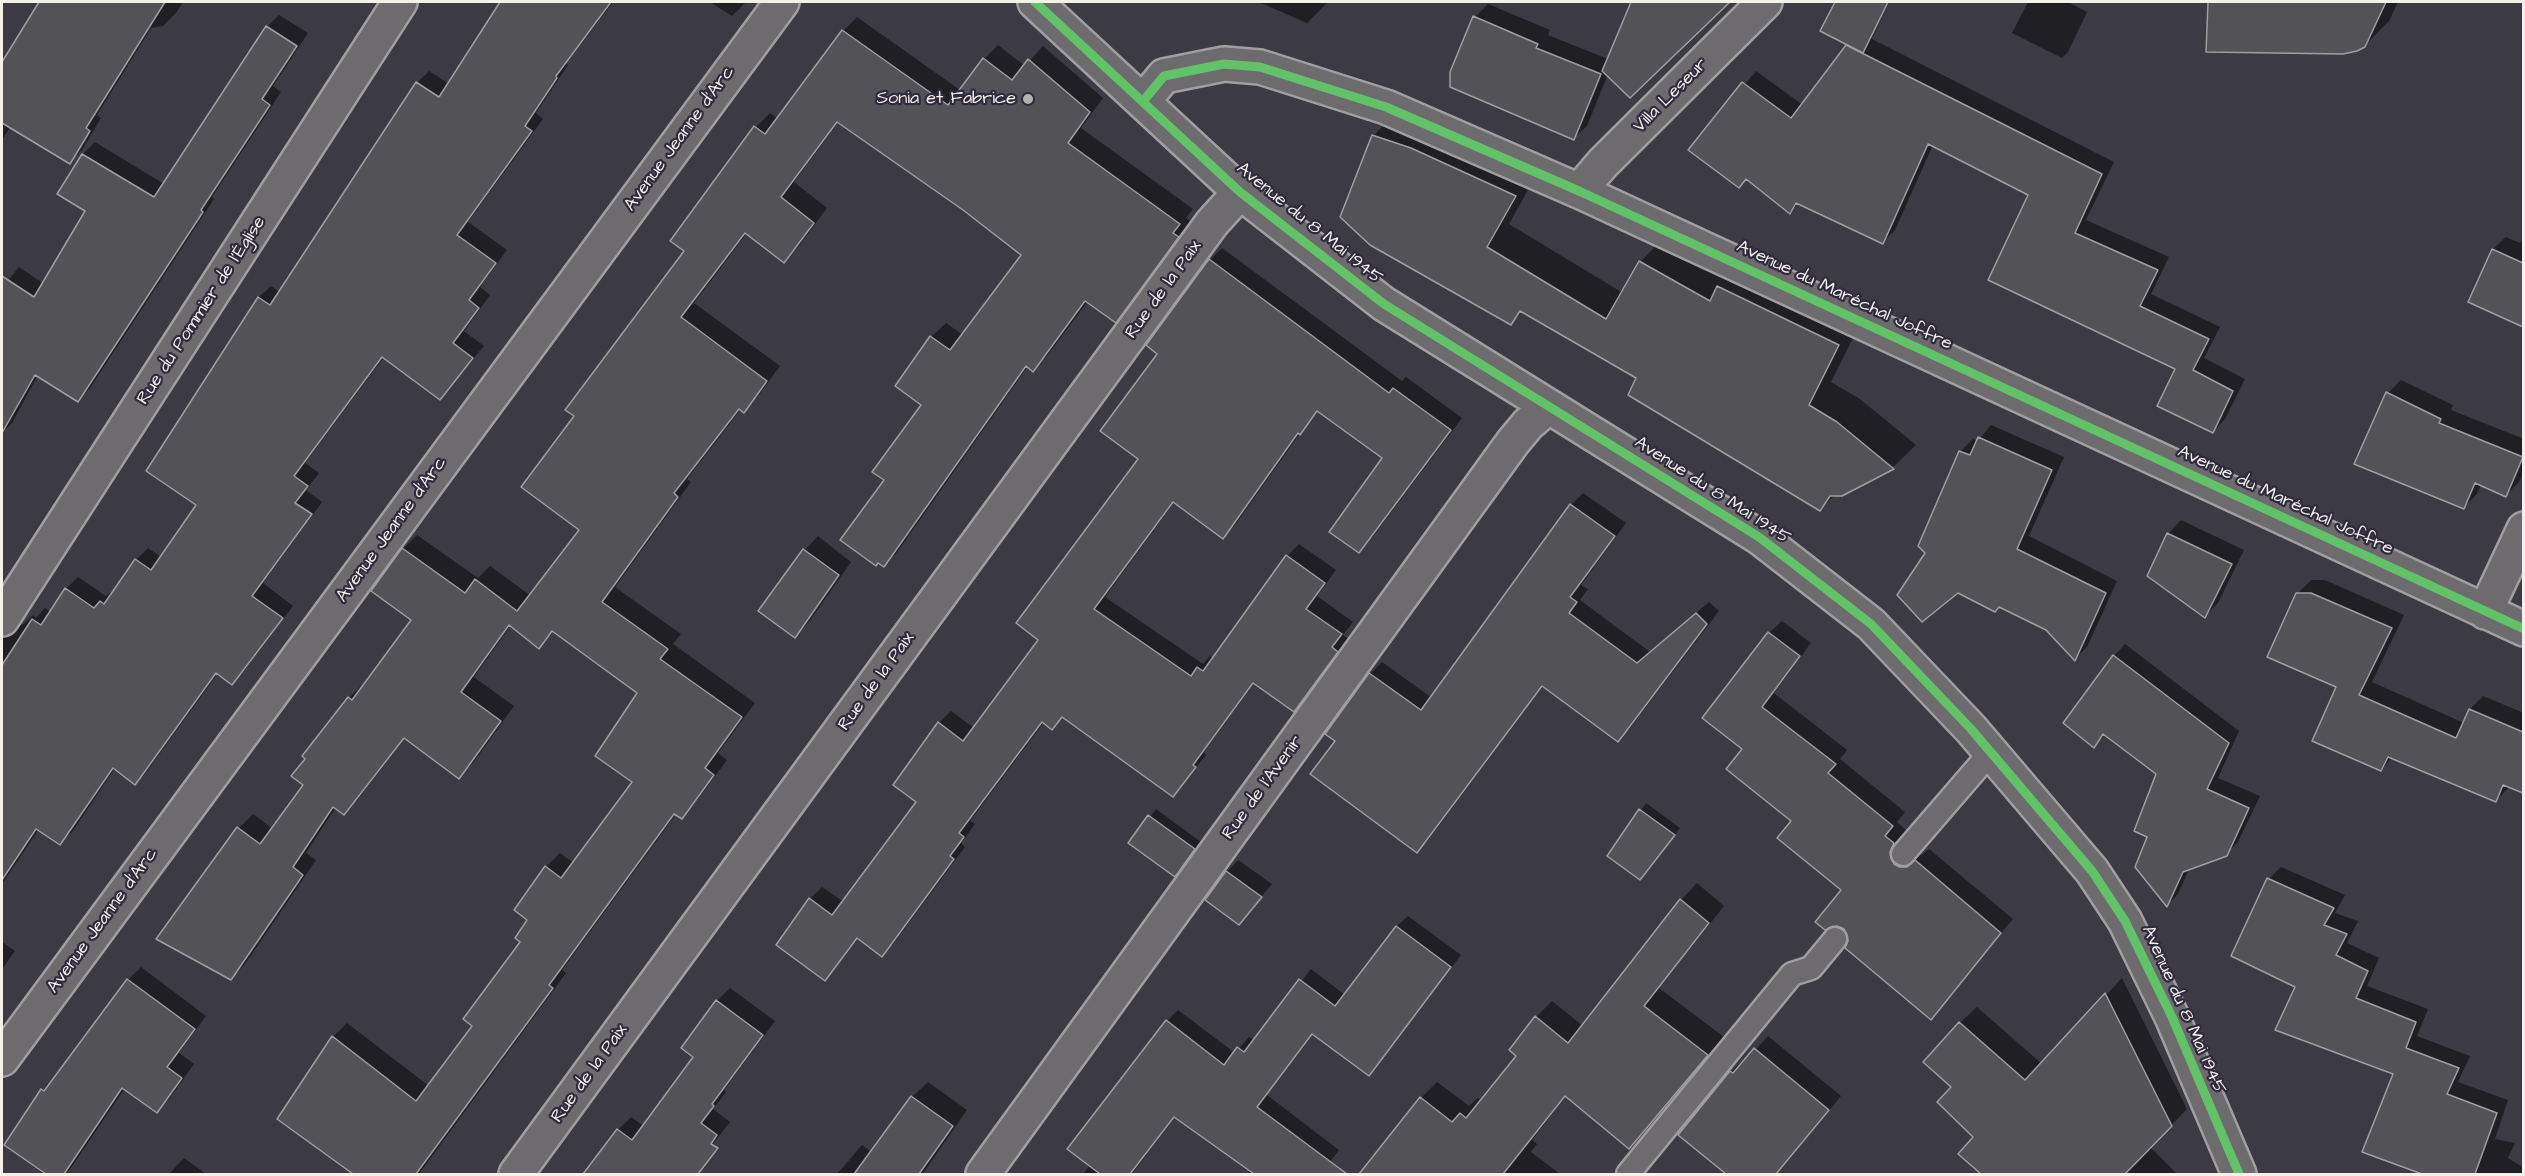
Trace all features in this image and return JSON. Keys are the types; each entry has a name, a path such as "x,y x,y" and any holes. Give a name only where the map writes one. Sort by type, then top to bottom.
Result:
{"street":[{"name":"Rue du Pommier de l'Église","path":"2,619 400,2"},
{"name":"Avenue Jeanne d'Arc","path":"2,1059 782,2"},
{"name":"Avenue du 8 Mai 1945","path":"1035,2 1144,100 1240,192 1384,304 1759,537 1871,624 1991,752 2092,871 2125,921 2172,1017 2239,1174"},
{"name":"Villa Leseur","path":"1579,191 1603,163 1765,2"},
{"name":"Avenue du Maréchal Joffre","path":"1144,100 1164,76 1224,64 1260,67 1386,107 1579,191 2523,629"},
{"name":"Rue de la Paix","path":"516,1174 1212,223 1240,192"},
{"name":"Rue de l'Avenir","path":"983,1174 1513,442 1528,424 1548,407"},
{"path":"2485,612 2523,529"}],"lane":[{"path":"1903,854 1991,752"},
{"path":"1628,1174 1792,974 1811,968 1835,939"}],"building":[{"path":"39,2 165,2 86,128 90,131 70,164 2,123 2,62"},
{"path":"500,2 611,2 556,76 557,78 525,126 532,131 457,235 496,263 469,300 479,308 453,343 473,358 440,400 382,357 294,476 308,486 295,503 312,514 252,596 283,618 232,685 216,673 135,785 113,768 60,845 36,829 2,880 2,665 32,619 41,625 65,588 94,608 100,601 104,604 135,559 151,570 196,505 146,471 258,297 270,305 416,82 439,97"},
{"path":"1631,2 1730,2 1630,98 1602,71"},
{"path":"1835,2 1888,2 1863,53 1820,31"},
{"path":"2208,2 2386,2 2365,47 2343,54 2206,52"},
{"path":"1473,16 1538,44 1536,48 1601,74 1574,140 1450,87 1450,72"},
{"path":"266,26 297,46 262,99 270,105 201,210 203,212 78,402 35,375 2,433 2,276 34,297 85,211 57,194 82,154 154,197"},
{"path":"842,30 948,105 983,58 1012,80 1028,59 1090,112 1068,143 1180,224 1173,233 1179,237 1116,323 1085,301 1033,372 1026,366 884,567 878,563 876,566 840,540 884,480 872,472 921,405 895,386 930,336 950,350 1021,255 963,210 837,122 781,197 814,223 784,263 745,233 681,317 767,381 744,413 739,409 674,493 678,497 602,602 668,649 660,659 742,717 705,768 714,775 682,819 674,814 549,985 553,988 416,1174 353,1174 277,1119 332,1036 416,1101 472,1026 463,1019 520,942 515,938 527,920 514,910 545,866 561,878 632,782 595,756 637,693 552,631 539,649 509,625 461,692 501,721 459,779 404,738 344,815 333,807 293,867 303,875 231,980 156,939 237,827 260,844 303,785 291,776 305,759 302,756 348,697 352,700 411,620 371,591 402,548 465,593 475,579 517,611 579,530 521,487 574,416 565,410 684,251 670,241 754,126 765,134"},
{"path":"1846,45 2102,174 2075,233 2158,270 2140,306 2209,339 2193,370 2233,391 2213,433 2157,406 2175,369 1988,280 2028,195 1928,144 1883,244 1796,203 1790,214 1746,179 1739,188 1688,150 1742,82 1791,118"},
{"path":"1372,135 1411,148 1516,196 1487,247 1606,319 1639,261 1710,301 1717,286 1839,345 1809,405 1837,422 1894,469 1842,496 1830,496 1820,511 1628,395 1636,378 1520,311 1511,325 1370,245 1340,217"},
{"path":"2492,249 2523,263 2523,327 2468,302"},
{"path":"1209,259 1389,393 1393,388 1451,430 1359,553 1329,532 1382,458 1317,411 1300,435 1298,433 1223,539 1173,502 1094,609 1191,676 1197,667 1203,671 1286,555 1325,583 1306,609 1342,634 1332,647 1338,652 1294,712 1253,683 1193,765 1196,767 1173,797 1062,717 1052,730 1042,722 959,833 964,837 950,856 954,859 882,957 857,938 825,981 776,945 809,898 832,915 916,802 893,785 938,722 963,741 1038,640 1016,623 1138,459 1100,431 1157,354 1146,345"},
{"path":"2386,392 2441,419 2439,423 2523,457 2506,497 2475,483 2464,509 2354,464"},
{"path":"1978,437 2052,470 2017,549 2106,593 2075,661 2046,630 1999,607 1995,612 1958,593 1922,622 1897,595 1925,553 1918,546 1959,451 1970,455"},
{"path":"1570,504 1615,536 1570,597 1577,602 1569,613 1637,663 1696,613 1707,624 1618,742 1542,686 1417,853 1310,774 1335,741 1325,734 1369,673 1421,710"},
{"path":"2167,533 2232,564 2205,618 2147,576"},
{"path":"803,549 839,575 795,638 758,611"},
{"path":"2296,593 2311,593 2392,628 2359,695 2456,738 2469,709 2523,732 2523,793 2503,785 2496,802 2388,757 2381,771 2312,741 2336,687 2267,657"},
{"path":"1768,632 1800,656 1762,707 1836,764 1828,773 1893,826 1885,836 1894,843 1890,852 1894,864 1907,867 1915,860 2001,933 1931,1020 1845,948 1848,941 1844,929 1837,926 1825,930 1815,922 1841,890 1777,838 1791,821 1726,769 1742,749 1702,718"},
{"path":"2113,655 2229,743 2207,789 2249,808 2227,856 2183,872 2167,907 2135,867 2147,837 2134,831 2156,774 2103,734 2094,748 2063,723"},
{"path":"1639,809 1675,835 1640,880 1607,856"},
{"path":"1148,815 1195,849 1175,877 1128,843"},
{"path":"1226,871 1262,897 1239,925 1205,900"},
{"path":"2267,878 2334,908 2324,925 2347,934 2336,955 2368,971 2356,998 2416,1022 2406,1048 2459,1068 2447,1094 2497,1113 2475,1174 2422,1174 2362,1152 2393,1074 2275,1030 2295,987 2231,956"},
{"path":"1680,899 1709,923 1644,1006 1708,1055 1629,1149 1565,1096 1503,1174 1359,1174 1420,1097 1452,1122 1460,1113 1466,1118 1516,1056 1509,1050 1535,1016 1568,1043"},
{"path":"1396,926 1451,967 1369,1076 1312,1034 1257,1107 1347,1174 1254,1174 1174,1117 1130,1174 1100,1174 1067,1149 1166,1020 1224,1065 1237,1047 1244,1052 1299,979 1335,1006"},
{"path":"127,979 195,1029 167,1067 182,1078 157,1113 122,1088 64,1174 46,1174 4,1145 41,1089 44,1091"},
{"path":"2105,993 2172,1126 2125,1174 1981,1174 1958,1154 1973,1137 1937,1102 1951,1087 1923,1062 1959,1022 2025,1080"},
{"path":"716,1000 763,1035 712,1104 714,1106 701,1123 717,1135 711,1144 718,1148 698,1174 583,1174 617,1129 632,1140 693,1057 681,1048"},
{"path":"1754,1048 1829,1110 1776,1174 1726,1174 1678,1135 1730,1071 1733,1073"},
{"path":"911,1096 953,1126 919,1174 854,1174"}],"cycle path":[{"path":"1035,2 1240,192 1384,304 1759,537 1871,624 1971,729 2092,871 2125,921 2172,1017 2239,1174"},
{"path":"1144,100 1164,76 1224,64 1260,67 1386,107 1579,191 2524,629"}],"place":[{"name":"Sonia et Fabrice","path":"1028,99"}]}
